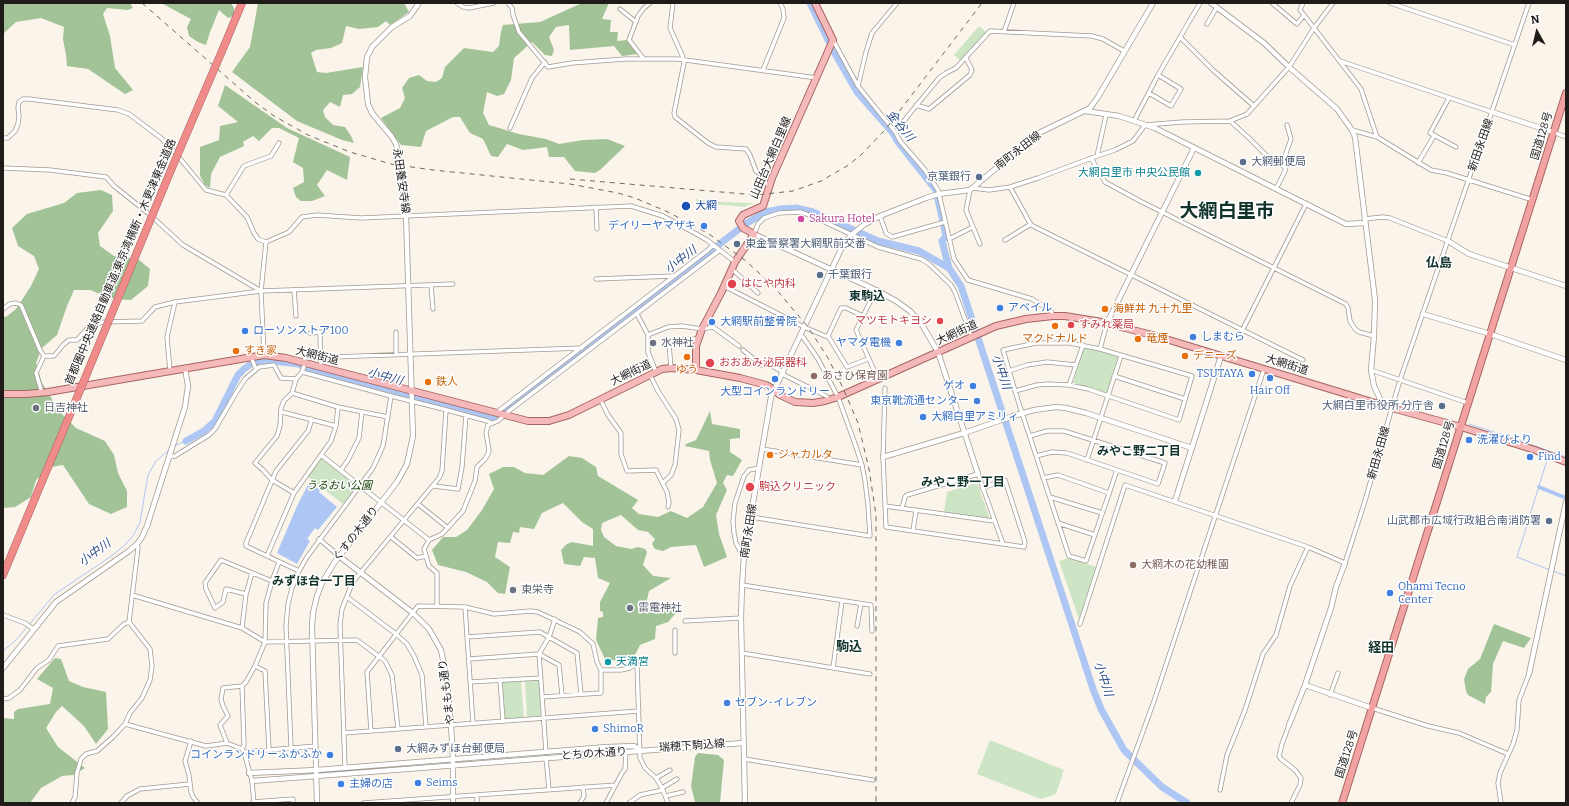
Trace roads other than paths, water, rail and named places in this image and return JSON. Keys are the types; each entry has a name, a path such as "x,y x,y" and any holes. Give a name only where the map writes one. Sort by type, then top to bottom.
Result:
{"highway":[{"name":"首都圏中央連絡自動車道;東京湾横断・木更津東金道路","path":"3,575 242,3"},
{"name":"国道128号","path":"1342,803 1566,93"}],"main road":[{"path":"815,3 833,40"},
{"name":"山田台大網白里線","path":"754,234 743,228 740,221 743,215 763,206 768,186 833,40"},
{"path":"696,370 696,346 702,329 735,262 754,234"},
{"name":"大網街道","path":"3,394 42,393 264,356 286,358 528,421 549,420 569,415 650,374 671,368 696,370 737,378 766,385 780,395 800,403 820,403 838,397 972,335 1008,323 1053,316 1088,319 1108,323 1392,408 1461,426"},
{"path":"1461,426 1535,450 1566,462"}],"street":[{"name":"永田養安寺線","path":"412,390 406,215 396,144 392,136 372,113 368,104 365,76 367,57 372,48 392,27 410,16 419,3"},
{"path":"457,3 469,8 494,3"},
{"path":"508,3 512,8 519,32 548,66 552,67 572,63 643,58 684,60 817,78"},
{"path":"643,58 639,51 629,42 636,22 644,8 650,3"},
{"path":"673,3 670,28 684,60 674,117 708,143 716,147 746,149 750,155 754,168 768,186"},
{"path":"763,70 784,18 783,8 780,3"},
{"path":"858,86 872,33 897,3"},
{"path":"1004,32 1014,3"},
{"name":"南町永田線","path":"745,803 741,618 742,585 744,556 771,397 843,246 854,233 869,221 880,216 916,201 939,194 971,189 1037,134 1085,111 1092,105 1153,3"},
{"path":"1134,121 1158,75 1200,3"},
{"path":"1212,3 1264,43 1337,109 1352,130 1355,138 1375,300 1371,370 1374,386 1383,405"},
{"path":"1272,3 1297,24 1304,15"},
{"path":"1303,3 1300,10 1361,89 1377,138"},
{"path":"980,244 966,210 971,189 989,190 1010,187 1115,150 1133,141 1145,125 1182,122 1230,121 1247,114 1289,67 1314,28 1333,3"},
{"path":"1390,3 1515,44"},
{"name":"新田永田線","path":"1291,803 1300,785 1301,778 1295,770 1279,756 1282,744 1305,685 1331,608 1336,587 1364,504 1400,380 1529,3"},
{"path":"1207,24 1217,7"},
{"path":"620,9 636,22"},
{"path":"896,133 916,105 939,78 956,68 990,31 1092,36 1103,39 1124,51"},
{"path":"1180,37 1254,106"},
{"path":"833,40 858,86 896,133 900,141 925,170 938,190 949,239 957,264 968,280 1032,299 1050,311 1053,316"},
{"path":"916,105 929,109 970,75 972,70 966,58"},
{"path":"1340,61 1566,137"},
{"path":"510,128 532,78 545,62"},
{"path":"1149,92 1171,106 1181,89 1158,75"},
{"path":"1449,98 1430,133 1456,147"},
{"path":"3,138 8,138 15,131 18,124 19,102 23,100 29,99 118,110 129,114 161,138 206,190 226,195 247,217 258,239 266,242 289,232 302,217 317,215 361,218 631,206 663,216 713,245 735,262"},
{"path":"1085,111 1119,116 1154,128 1346,224 1383,217 1390,218 1448,240 1469,254 1566,286"},
{"path":"1097,156 1106,115"},
{"path":"1230,121 1269,158 1285,167"},
{"path":"1276,189 1284,171 1286,154 1291,139 1287,125"},
{"path":"1352,130 1377,138 1431,170 1447,173 1533,200"},
{"path":"1418,163 1434,136"},
{"path":"226,195 244,166 271,156 279,143"},
{"path":"1100,349 1108,323 1194,148"},
{"path":"1091,158 1105,182 1346,304 1350,321 1355,329 1359,332 1374,336"},
{"path":"3,168 50,170 106,177 114,186 148,213 183,245 261,291"},
{"path":"1010,187 1031,224 1078,249 1303,360"},
{"path":"1242,331 1306,204"},
{"path":"596,207 597,229"},
{"path":"972,335 953,288 941,274 921,259 878,247 854,233 805,213 779,213 764,218 758,224 754,234 876,290 910,311 920,323 938,352 982,488 1003,544"},
{"path":"880,216 886,233 892,237 945,222"},
{"path":"1005,240 1031,224"},
{"path":"949,239 973,227"},
{"path":"264,356 261,291 266,242"},
{"path":"496,413 582,348 713,245"},
{"path":"437,606 437,573 429,566 424,549 429,540 442,534 463,511 475,481 477,467 485,460 488,454 489,450 486,430 488,425 498,421 720,250"},
{"path":"732,269 758,293"},
{"path":"596,279 674,276"},
{"path":"44,356 54,356 69,340 77,340 93,324 105,322 142,321 155,307 175,302 261,291 453,284"},
{"path":"431,285 433,309"},
{"path":"724,286 804,326 828,336 846,367 868,359"},
{"path":"294,290 296,316"},
{"path":"876,290 856,330 878,379"},
{"path":"170,371 168,337 175,302"},
{"path":"3,309 10,304 16,303 21,306 44,356"},
{"path":"828,336 841,308 846,308 863,316"},
{"path":"637,314 648,336 648,352 656,372"},
{"path":"1423,314 1490,334 1566,360"},
{"path":"648,336 668,327 682,326 702,329 710,326 716,327 722,334 739,346"},
{"path":"310,333 321,332 321,367"},
{"path":"396,332 396,354"},
{"path":"751,517 869,536 871,534 862,465 838,397 818,359 800,335"},
{"path":"684,339 698,339"},
{"path":"1015,391 1043,385 1069,385 1088,389 1179,420 1192,376 1100,349 1070,342 1047,342 1003,350 1015,391 1022,413 1069,556 1086,561 1117,470"},
{"path":"670,344 671,368"},
{"path":"1069,385 1083,345"},
{"path":"294,493 272,480 264,470 254,463 277,436 282,412 281,408 284,401 292,393 296,379 302,372 305,358 582,348"},
{"path":"743,350 761,365 770,365 826,396 830,400"},
{"path":"42,393 36,373 44,356"},
{"path":"1087,460 1121,356"},
{"path":"1175,501 1221,356"},
{"path":"251,357 256,369"},
{"path":"1009,371 1047,362 1076,365"},
{"path":"169,457 175,456 209,435 215,429 236,392 256,369 262,366 274,365 281,378 296,379"},
{"path":"3,668 56,602 137,544 147,526 188,394 185,368"},
{"path":"1117,803 1154,701 1264,369"},
{"path":"1371,370 1468,403"},
{"path":"302,372 492,423"},
{"path":"650,374 658,391 676,419 679,430 675,465 671,475 663,483"},
{"path":"1114,376 1185,399"},
{"path":"885,388 883,457 886,527 1022,548 1025,545 1005,480 982,488"},
{"name":"くすの木通り","path":"317,803 312,641 313,613 322,583 339,556 397,482 407,464 414,436 412,390"},
{"path":"292,393 338,406 388,417"},
{"path":"291,748 286,642 288,604 299,571 319,539 360,486 379,457 386,434 390,396"},
{"path":"600,400 611,420 621,433 622,454 627,472 656,470 669,498 668,507"},
{"path":"267,556 294,493 331,441 336,426 338,406"},
{"path":"883,457 964,433 1022,413 1056,407 1076,410 1192,448"},
{"path":"345,768 340,640 342,610 351,586 360,572 405,521 440,478 442,471 446,410"},
{"path":"282,412 336,426"},
{"path":"340,470 348,460 359,438 362,412"},
{"path":"434,486 458,489 462,467 466,415"},
{"path":"299,571 246,546 246,543 276,471 308,431 312,420"},
{"path":"1030,436 1056,430 1072,433 1165,463 1158,484 1059,452 1044,453 1036,456"},
{"path":"762,449 862,465"},
{"path":"321,455 429,540"},
{"path":"744,556 736,543 734,533 733,521 735,503 744,476 749,470 759,468"},
{"path":"902,508 904,498 907,495 978,474"},
{"path":"1043,478 1058,476 1109,493"},
{"path":"1080,624 1125,485 1308,547 1345,563"},
{"path":"1050,497 1102,513"},
{"path":"1501,803 1498,783 1500,772 1517,730 1519,700 1529,674 1566,502"},
{"path":"418,504 448,528"},
{"path":"885,506 994,521"},
{"path":"913,531 916,510"},
{"path":"1058,523 1095,535"},
{"path":"391,537 418,558 426,556"},
{"path":"319,539 339,556"},
{"path":"72,803 76,797 77,773 81,759 86,754 97,751 103,747 124,724 130,712 142,698 150,680 152,666 150,649 129,622 138,548 137,544"},
{"path":"1220,790 1227,755 1245,710 1263,654 1276,635 1290,586 1308,547"},
{"name":"やまもも通り","path":"339,556 413,613 429,629 441,650 446,674 451,725 453,803"},
{"path":"246,594 226,590 223,602 215,608 205,583 222,560 272,581"},
{"path":"227,742 220,725 228,716 221,699 223,688 242,686 256,666 265,642 266,603 279,562"},
{"path":"242,628 246,594 252,573"},
{"path":"742,585 871,605 872,631"},
{"path":"132,595 242,628 265,642 357,640 385,661 394,680 398,729"},
{"path":"347,597 407,644 422,675 426,727"},
{"path":"832,668 842,601"},
{"path":"858,626 861,604"},
{"path":"371,731 367,672 418,606 465,606 494,614 531,611 546,614 580,632 593,644 598,665 601,670 601,692 542,696"},
{"path":"465,606 474,723"},
{"path":"3,615 24,623 33,629"},
{"path":"685,621 741,618"},
{"path":"546,752 539,654 549,637 555,619"},
{"path":"3,699 9,698 20,690 37,668 49,660 58,646 108,639 124,624 129,622"},
{"path":"675,630 675,653"},
{"path":"467,637 540,632 577,653 581,694"},
{"path":"742,653 870,674"},
{"path":"469,658 539,654 560,666 562,695"},
{"path":"601,670 621,670 630,668 637,663 641,762 656,778 663,789 668,803"},
{"path":"256,666 265,671 269,750"},
{"path":"1330,695 1338,672"},
{"path":"470,682 541,678"},
{"path":"500,680 503,721"},
{"path":"1305,685 1330,695 1428,726 1459,733 1508,754"},
{"path":"242,686 243,750 252,781 254,802 293,799 293,803"},
{"path":"344,733 639,710"},
{"path":"124,724 210,746 227,742 243,750 269,750 316,746"},
{"path":"191,740 185,761 193,797 198,803"},
{"name":"瑞穂下駒込線","path":"640,750 743,743"},
{"name":"とちの木通り","path":"249,773 317,772 453,762 546,752 634,746 640,750"},
{"name":"とちの木通り","path":"252,781 345,768 546,758 626,751 634,752 640,750"},
{"path":"606,803 625,769 626,751"},
{"path":"546,758 549,789"},
{"path":"744,759 873,780"},
{"path":"656,778 670,770"},
{"path":"629,803 640,795 663,789 677,780"},
{"path":"120,803 127,796 140,789 190,784"},
{"path":"364,803 616,785"},
{"path":"580,803 584,796 583,787"},
{"path":"666,796 683,792"},
{"path":"477,795 477,803"},
{"path":"430,798 430,803"}],"water":[{"path":"309,483 320,490 319,492 337,507 318,530 315,528 307,539 310,541 297,564 277,553 297,506"}],"waterway":[{"name":"金谷川","path":"810,3 833,50 857,92 893,133 898,142 936,190 946,236 942,241 949,268"},
{"name":"小中川","path":"186,441 204,431 215,421 238,375 251,364 265,360 299,364 307,368 494,417 747,223 766,212 781,209 796,208 813,212 878,241 919,251 949,268 961,286 1093,689 1101,709 1124,750 1162,787 1187,803"},
{"path":"1469,424 1566,457"},
{"name":"小中川","path":"174,446 186,441"},
{"name":"小中川","path":"3,651 16,640 55,594 110,557 124,546 133,536 140,522 148,475 156,461 170,449"},
{"path":"1548,457 1517,557 1550,570"},
{"path":"1539,487 1566,498"},
{"path":"1553,571 1566,576"}],"railway":[{"path":"142,3 255,102 274,116 308,135 350,152 391,164 433,170 570,184 618,193 635,198 668,212 709,234 746,261 775,288 808,327 828,358 858,423 869,469 876,515 876,803"},
{"path":"570,179 756,195 793,191 821,181 847,166 861,155 885,130 982,3"}],"place":[{"name":"大網郵便局","path":"1243,162"},
{"name":"大網白里市 中央公民館","path":"1198,173"},
{"name":"京葉銀行","path":"979,177"},
{"name":"大網","path":"686,206"},
{"name":"Sakura Hotel","path":"801,219"},
{"name":"デイリーヤマザキ","path":"704,226"},
{"name":"東金警察署大網駅前交番","path":"737,244"},
{"name":"千葉銀行","path":"820,275"},
{"name":"はにや内科","path":"732,284"},
{"name":"アベイル","path":"1000,308"},
{"name":"海鮮丼 九十九里","path":"1105,309"},
{"name":"マツモトキヨシ","path":"940,321"},
{"name":"大網駅前整骨院","path":"712,322"},
{"name":"すみれ薬局","path":"1071,325"},
{"name":"マクドナルド","path":"1055,326"},
{"name":"ローソンストア100","path":"245,331"},
{"name":"しまむら","path":"1193,337"},
{"name":"竜煙","path":"1138,339"},
{"name":"水神社","path":"653,343"},
{"name":"ヤマダ電機","path":"899,343"},
{"name":"すき家","path":"236,351"},
{"name":"デニーズ","path":"1185,356"},
{"name":"ゆう","path":"687,357"},
{"name":"おおあみ泌尿器科","path":"710,363"},
{"name":"TSUTAYA","path":"1252,374"},
{"name":"あさひ保育園","path":"814,376"},
{"name":"Hair Off","path":"1270,378"},
{"name":"大型コインランドリー","path":"775,379"},
{"name":"鉄人","path":"428,382"},
{"name":"ゲオ","path":"973,386"},
{"name":"東京靴流通センター","path":"977,401"},
{"name":"大網白里市役所 分庁舎","path":"1442,406"},
{"name":"日吉神社","path":"36,408"},
{"name":"大網白里アミリィ","path":"923,417"},
{"name":"洗濯びより","path":"1469,440"},
{"name":"ジャカルタ","path":"770,455"},
{"name":"Find","path":"1530,457"},
{"name":"駒込クリニック","path":"750,487"},
{"name":"山武郡市広域行政組合南消防署","path":"1549,521"},
{"name":"大網木の花幼稚園","path":"1133,565"},
{"name":"東栄寺","path":"513,590"},
{"name":"Ohami Tecno Center","path":"1390,593"},
{"name":"雷電神社","path":"630,608"},
{"name":"天満宮","path":"608,662"},
{"name":"セブン-イレブン","path":"727,703"},
{"name":"ShimoR","path":"595,729"},
{"name":"大網みずほ台郵便局","path":"398,749"},
{"name":"コインランドリーふかふか","path":"330,755"},
{"name":"Seims","path":"418,783"},
{"name":"主婦の店","path":"341,784"}],"district":[{"name":"大網白里市","path":"1227,212"},
{"name":"仏島","path":"1439,263"},
{"name":"東駒込","path":"867,297"},
{"name":"みやこ野二丁目","path":"1139,452"},
{"name":"みやこ野一丁目","path":"963,483"},
{"name":"みずほ台一丁目","path":"314,582"},
{"name":"駒込","path":"849,647"},
{"name":"経田","path":"1381,648"}],"park label":[{"name":"うるおい公園","path":"339,486"}]}
